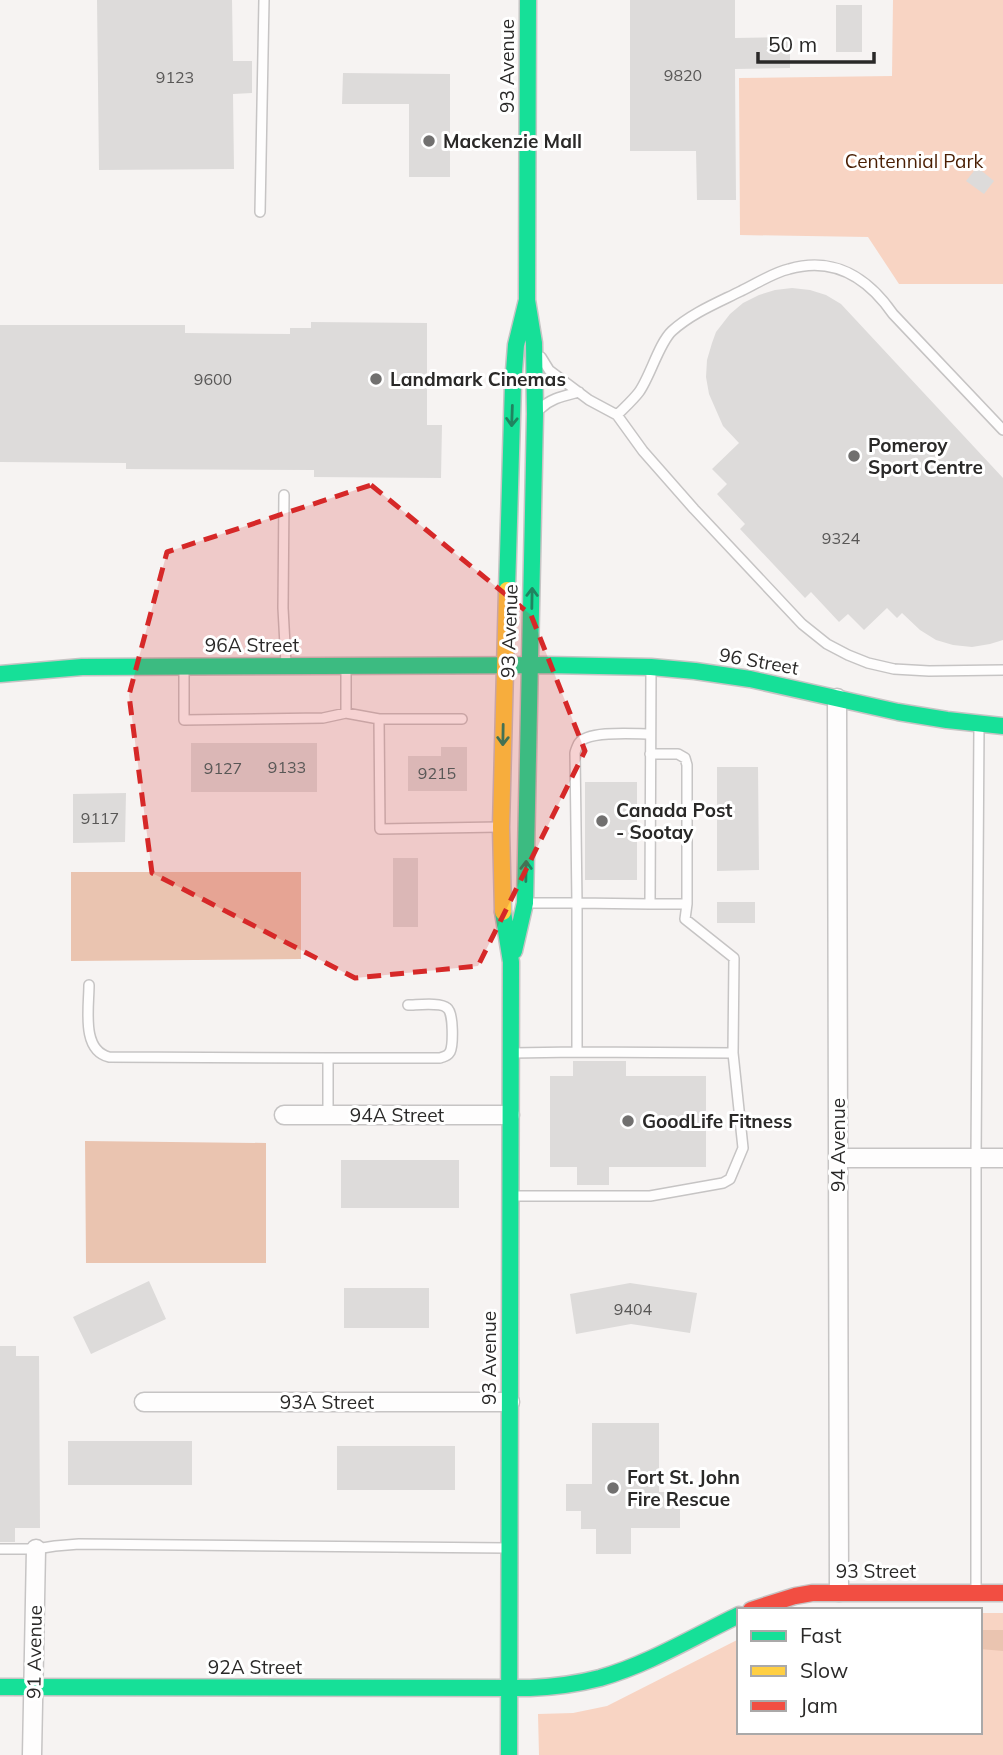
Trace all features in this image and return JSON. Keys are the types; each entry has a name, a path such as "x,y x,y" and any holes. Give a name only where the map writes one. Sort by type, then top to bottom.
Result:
{"main road":[{"name":"93 Avenue","path":"511,962 525,903 535,414 534,343 527,300 528,0"},
{"name":"93 Avenue","path":"509,1755 511,962 502,902 501,827 513,384 516,345 527,300"},
{"name":"96 Street","path":"505,666 651,667 695,671 750,679 898,712 979,725 1003,726"},
{"name":"96A Street","path":"0,674 82,667 505,666"},
{"name":"93 Street","path":"757,1608 812,1593 1003,1593"},
{"path":"510,1688 569,1685 605,1676 657,1655 737,1616"},
{"name":"92A Street","path":"0,1687 510,1688"}],"street":[{"name":"94 Avenue","path":"837,698 839,1592"},
{"name":"94A Street","path":"284,1115 510,1115"},
{"path":"838,1158 1003,1158"},
{"name":"93A Street","path":"144,1402 510,1402"},
{"name":"91 Avenue","path":"32,1755 36,1549"}],"lane":[{"path":"260,212 264,0"},
{"path":"617,415 639,392 670,333 700,310 787,269 808,265 832,267 853,275 870,286 892,314 1003,430"},
{"path":"534,343 549,370 589,400 617,415 643,451 694,509 802,625 827,644 868,663 894,669 1003,670"},
{"path":"535,414 556,398 579,392"},
{"path":"284,495 286,666"},
{"path":"184,666 184,720 323,718 346,713 379,719 462,719"},
{"path":"346,666 346,713"},
{"path":"650,904 651,667"},
{"path":"379,719 380,829 501,827"},
{"path":"976,1592 979,725"},
{"path":"576,1052 575,753 578,743 587,737 650,734"},
{"path":"510,1196 650,1196 723,1183 730,1179 743,1149 733,1053 734,958 685,919 685,758 678,754 650,754"},
{"path":"525,903 687,904"},
{"path":"89,985 89,1034 92,1046 109,1057 447,1056 451,1050 450,1011 446,1006 440,1005 408,1005"},
{"path":"510,1053 733,1053"},
{"path":"328,1058 328,1115"},
{"path":"0,1549 36,1549 79,1544 509,1548"}],"highlighted area":[{"path":"371,485 531,615 585,751 478,966 355,978 152,873 129,695 167,552"}],"green space":[{"name":"Centennial Park","path":"893,0 1003,0 1003,284 899,284 868,237 740,235 739,78 892,76"},
{"path":"982,1613 1003,1613 1003,1755 539,1755 538,1714 573,1713 607,1706 737,1640 737,1734 982,1734"}],"shaded area":[{"path":"71,872 301,872 301,959 71,961"},
{"path":"85,1141 266,1143 266,1263 86,1263"},
{"path":"982,1630 1003,1630 1003,1651 982,1649"}],"building":[{"path":"97,0 232,0 233,61 252,61 252,93 233,94 234,169 99,170"},
{"path":"630,0 735,0 735,38 790,37 790,68 735,69 736,200 697,200 696,151 630,151"},
{"path":"836,5 862,5 862,52 836,52"},
{"name":"Mackenzie Mall","path":"343,73 450,74 450,177 409,177 409,104 342,104"},
{"path":"977,167 994,181 984,194 966,181"},
{"name":"Pomeroy Sport Centre","path":"792,288 826,295 841,304 1003,478 1003,640 972,647 953,645 936,640 920,630 902,613 897,618 887,608 864,630 848,614 839,622 811,592 805,598 740,529 745,524 717,494 727,484 712,469 739,443 723,426 709,394 707,360 716,332 743,303 775,290"},
{"path":"311,322 427,323 427,425 442,425 441,478 314,477 314,470 126,469 126,463 0,462 0,325 185,325 185,333 290,334 290,328 311,328"},
{"path":"191,743 317,743 317,792 191,792"},
{"path":"441,747 467,747 467,791 408,791 408,756 441,756"},
{"path":"717,767 758,767 759,870 717,871"},
{"path":"585,782 637,782 637,880 585,880"},
{"path":"126,793 125,842 73,843 73,794"},
{"path":"393,858 418,858 418,927 393,927"},
{"path":"717,902 755,902 755,923 717,923"},
{"name":"GoodLife Fitness","path":"573,1061 626,1061 626,1076 706,1076 706,1167 609,1167 609,1185 577,1185 577,1167 550,1167 550,1076 573,1076"},
{"path":"341,1160 459,1160 459,1208 341,1208"},
{"path":"149,1281 166,1319 91,1354 73,1317"},
{"path":"630,1283 697,1293 690,1333 631,1324 576,1334 570,1294"},
{"path":"344,1288 429,1288 429,1328 344,1328"},
{"path":"0,1346 16,1346 16,1356 39,1356 40,1528 15,1528 15,1542 0,1542"},
{"name":"Fort St. John Fire Rescue","path":"592,1423 659,1423 659,1492 680,1492 680,1528 631,1528 631,1554 596,1554 596,1529 581,1529 581,1511 566,1511 566,1484 592,1484"},
{"path":"68,1441 192,1441 192,1485 68,1485"},
{"path":"337,1446 455,1446 455,1490 337,1490"}],"traffic: fast":[{"path":"514,951 525,903 535,414 534,343 527,300 528,0"},
{"path":"507,590 513,384 516,345 527,300"},
{"path":"0,674 82,667 651,667 750,679 898,712 1003,726"},
{"path":"503,912 511,962 509,1755"},
{"path":"0,1687 548,1687 583,1682 618,1672 653,1658 737,1616"}],"traffic: slow":[{"path":"503,912 501,827 507,590"}],"traffic: jam":[{"path":"757,1608 812,1593 1003,1593"}],"place":[{"name":"Mackenzie Mall","path":"429,141"},
{"name":"Landmark Cinemas","path":"376,379"},
{"name":"Pomeroy Sport Centre","path":"854,456"},
{"name":"Canada Post - Sootay","path":"602,821"},
{"name":"GoodLife Fitness","path":"628,1121"},
{"name":"Fort St. John Fire Rescue","path":"613,1488"}]}
